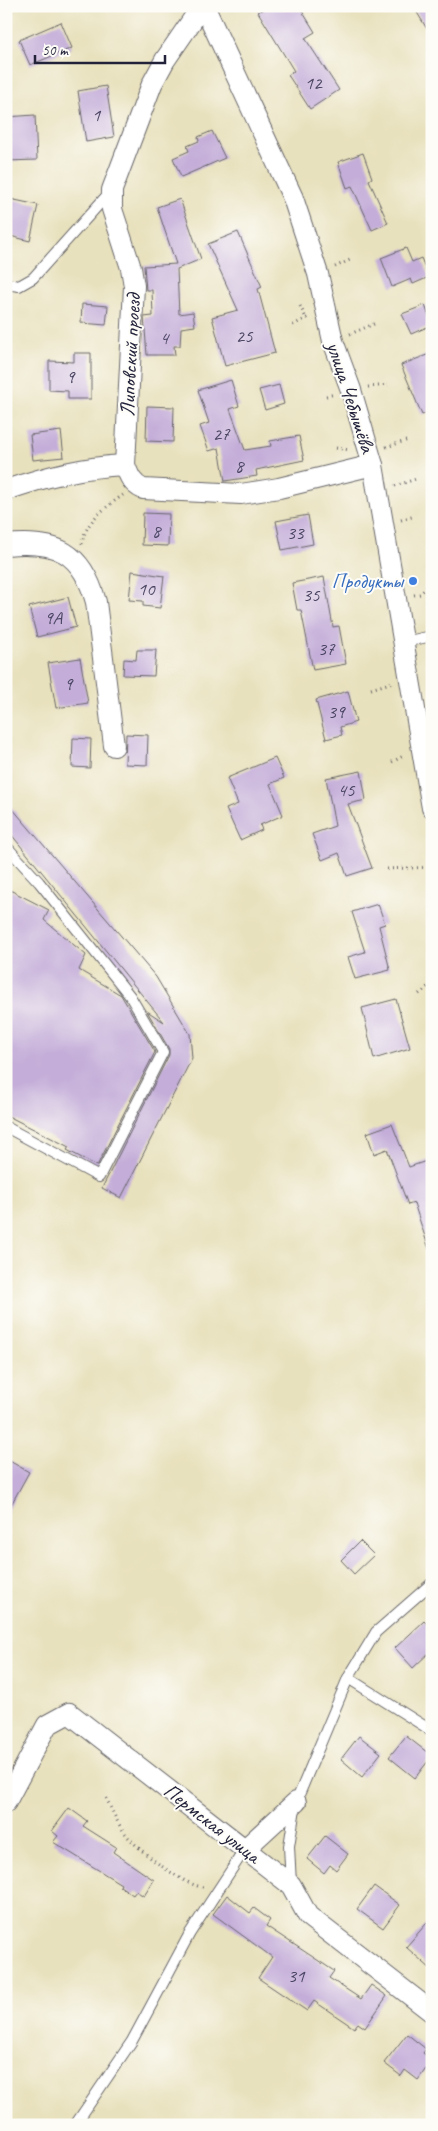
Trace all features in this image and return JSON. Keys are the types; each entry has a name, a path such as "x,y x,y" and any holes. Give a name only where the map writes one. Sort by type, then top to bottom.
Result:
{"street":[{"name":"Липовский проезд","path":"135,485 129,477 125,465 134,286 132,268 112,209 112,190 152,84 165,60 203,6"},
{"name":"улица Чебышёва","path":"203,6 293,198 318,274 333,341 351,390 373,465 432,808"},
{"path":"6,490 62,472 96,466 125,465"},
{"path":"135,485 152,490 241,494 279,488 373,465"},
{"path":"6,546 49,546 70,554 82,567 91,583 96,602 114,746"},
{"name":"Пермская улица","path":"6,1802 47,1725 69,1713 291,1885 308,1916 432,2012"},
{"path":"245,1849 296,1802"}],"lane":[{"path":"6,284 19,286 33,278 112,190"},
{"path":"404,642 432,636"},
{"path":"6,846 39,882 130,996 163,1052 99,1177 6,1127"},
{"path":"291,1885 289,1846 296,1802 348,1678 376,1632 432,1583"},
{"path":"348,1678 432,1731"},
{"path":"75,2125 132,2041 190,1933 245,1849"}],"path":[{"path":"300,306 306,318"},
{"path":"333,341 374,324"},
{"path":"82,567 84,533 93,519 104,508 135,485"},
{"path":"387,869 432,867"},
{"path":"419,994 432,983"},
{"path":"106,1798 124,1833 137,1847 181,1878 201,1887 221,1886"}],"building":[{"path":"268,6 299,6 315,32 305,38 339,90 310,109 288,75 294,71 258,12"},
{"path":"413,6 432,6 432,37"},
{"path":"61,22 72,48 30,65 19,40"},
{"path":"106,86 114,137 86,142 78,91"},
{"path":"35,115 37,160 6,161 6,117"},
{"path":"212,131 225,158 181,177 173,158 189,151 187,146 199,141 198,137"},
{"path":"363,153 372,178 369,180 388,223 372,230 352,186 347,188 338,162"},
{"path":"10,199 38,205 30,241 6,235 6,218"},
{"path":"180,199 201,259 177,269 179,314 193,312 195,326 181,328 180,346 174,346 175,355 147,355 144,317 153,316 152,290 146,290 144,266 176,264 157,207"},
{"path":"238,232 262,287 258,289 275,353 225,366 212,317 238,310 208,244"},
{"path":"406,248 412,262 421,258 429,277 413,284 411,279 392,287 381,258"},
{"path":"82,304 108,306 106,325 81,323"},
{"path":"425,305 432,325 411,334 402,314"},
{"path":"74,353 91,353 91,399 68,399 68,391 49,390 49,361 74,362"},
{"path":"432,353 432,410 422,415 401,365"},
{"path":"231,380 239,406 230,409 245,450 271,446 270,441 299,436 304,460 256,470 257,476 225,481 219,448 209,451 200,426 209,423 198,390"},
{"path":"279,385 284,404 265,410 259,390"},
{"path":"147,406 174,407 173,442 146,441"},
{"path":"61,431 64,457 33,460 30,435"},
{"path":"143,513 169,514 168,546 142,545"},
{"path":"308,515 313,544 282,550 276,521"},
{"path":"132,571 164,576 160,608 143,606 143,601 129,600"},
{"path":"324,577 333,627 339,626 346,664 313,670 301,610 297,610 292,583"},
{"path":"68,597 76,627 37,637 29,607"},
{"path":"137,650 156,650 154,676 123,675 124,659 136,660"},
{"path":"80,658 88,703 56,708 48,663"},
{"path":"348,691 356,722 340,727 342,735 326,739 316,700"},
{"path":"126,734 148,735 147,765 125,764"},
{"path":"73,738 91,739 90,768 72,767"},
{"path":"275,758 284,778 270,784 283,815 260,825 262,830 240,840 226,809 238,804 227,778"},
{"path":"361,771 366,800 348,804 372,868 347,876 339,853 322,860 312,834 335,826 326,778"},
{"path":"6,801 156,977 190,1034 192,1058 121,1198 102,1188 169,1055 169,1049 147,1011 164,1022 6,828"},
{"path":"6,888 49,910 44,920 86,955 79,970 121,995 155,1052 97,1166 67,1150 69,1147 6,1115"},
{"path":"378,904 385,924 379,926 390,970 355,979 348,957 365,952 352,912"},
{"path":"396,999 410,1048 374,1059 362,1008"},
{"path":"392,1124 409,1167 432,1159 432,1248 429,1249 414,1203 408,1205 387,1149 374,1154 367,1133"},
{"path":"6,1459 29,1472 6,1514"},
{"path":"360,1541 374,1555 354,1574 341,1560"},
{"path":"424,1621 432,1629 432,1650 413,1668 395,1648"},
{"path":"359,1736 381,1753 362,1777 341,1759"},
{"path":"406,1736 432,1756 415,1778 389,1757"},
{"path":"69,1808 87,1821 83,1826 116,1847 113,1852 154,1880 144,1896 136,1891 133,1895 120,1886 121,1884 53,1842 58,1836 52,1831"},
{"path":"325,1836 348,1854 336,1870 330,1865 324,1873 307,1859"},
{"path":"374,1886 400,1905 383,1928 357,1909"},
{"path":"227,1895 250,1913 254,1908 270,1920 266,1926 334,1971 329,1978 361,1999 371,1985 387,1996 365,2028 358,2023 354,2028 314,2001 307,2011 258,1978 272,1957 213,1914"},
{"path":"432,1917 432,1970 406,1947"},
{"path":"407,2034 426,2049 423,2053 432,2060 418,2080 405,2070 401,2076 384,2063"}],"place":[{"name":"Продукты","path":"413,581"}]}
